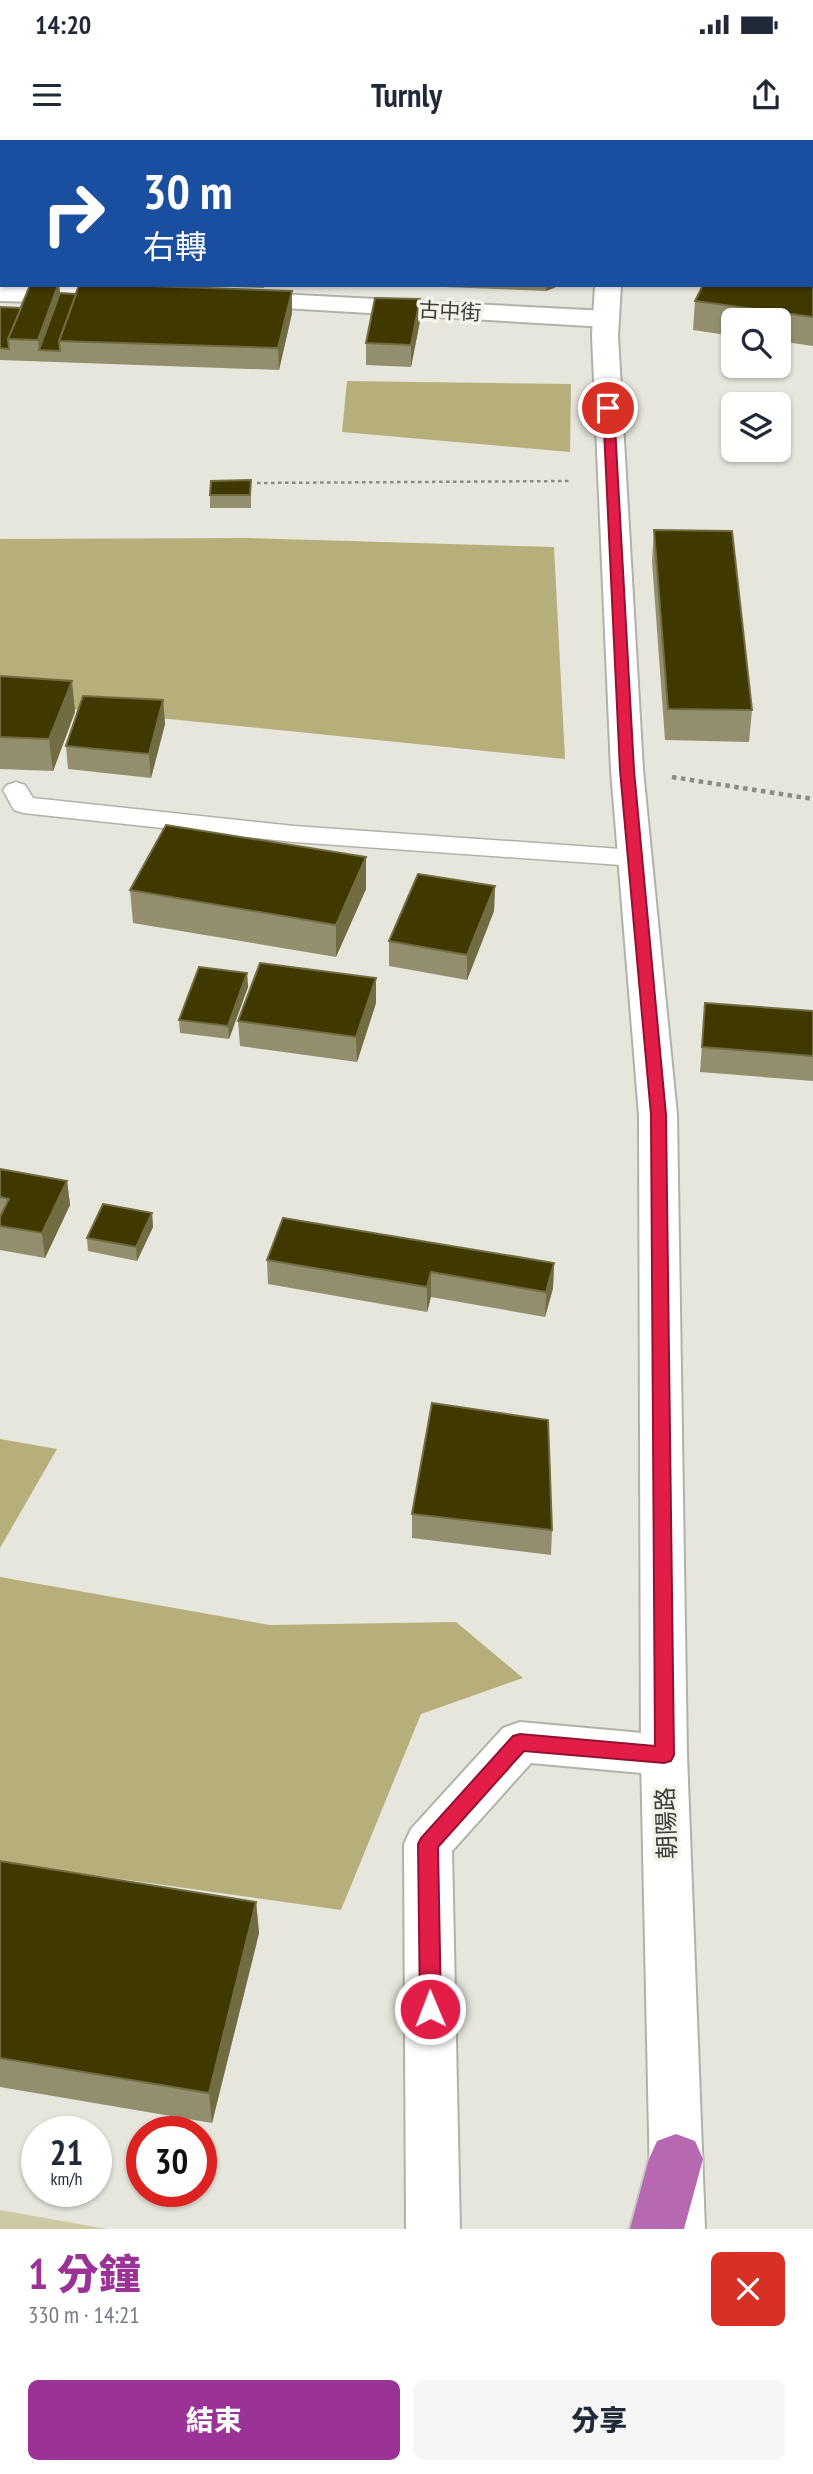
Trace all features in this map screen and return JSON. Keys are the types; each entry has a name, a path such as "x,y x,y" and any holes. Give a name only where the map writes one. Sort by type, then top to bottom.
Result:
{"highway":[{"path":"657,2229 676,2159"}],"main road":[{"path":"0,293 98,296"},
{"name":"古中街","path":"223,299 281,293 607,302"},
{"name":"朝陽路","path":"607,302 612,481 627,770 658,1115 664,1755 678,2229"},
{"path":"433,2229 428,1844 520,1742 664,1755"}],"lane":[{"path":"16,790 23,805 294,834 635,858"}],"path":[{"path":"257,483 612,481"},
{"path":"627,770 813,799"}],"shaded area":[{"path":"347,381 571,384 570,452 342,432"},
{"path":"249,538 554,547 565,759 0,702 0,539"},
{"path":"0,1439 57,1449 0,1548"},
{"path":"0,1577 270,1625 456,1622 523,1678 421,1714 341,1910 0,1862"},
{"path":"0,2210 107,2229 0,2229"}],"building":[{"path":"29,287 57,287 38,340 8,339"},
{"path":"78,287 292,291 278,348 59,341"},
{"path":"702,287 813,287 813,317 791,314 791,308 747,308 695,301"},
{"path":"60,293 76,294 59,341 60,351 39,350"},
{"path":"375,298 420,299 411,345 366,343"},
{"path":"0,307 21,308 8,339 9,349 0,348"},
{"path":"251,480 250,495 210,495 211,481"},
{"path":"654,530 732,531 752,710 668,709"},
{"path":"0,676 72,681 49,739 0,737"},
{"path":"83,696 163,700 149,754 66,746"},
{"path":"166,825 366,857 336,925 130,890"},
{"path":"418,874 495,886 467,955 389,941"},
{"path":"260,963 376,978 356,1037 238,1021"},
{"path":"199,967 247,973 228,1026 179,1020"},
{"path":"705,1003 813,1011 813,1056 702,1047"},
{"path":"0,1169 67,1181 42,1233 0,1226 0,1217 9,1199 0,1197"},
{"path":"103,1204 152,1213 136,1247 87,1238"},
{"path":"283,1218 554,1263 546,1292 431,1272 427,1287 267,1260"},
{"path":"432,1403 548,1420 552,1530 412,1514"},
{"path":"0,1861 256,1902 209,2093 0,2058"}],"route":[{"path":"430,2009 428,1844 520,1742 664,1755 658,1115 627,770 608,408"}]}
